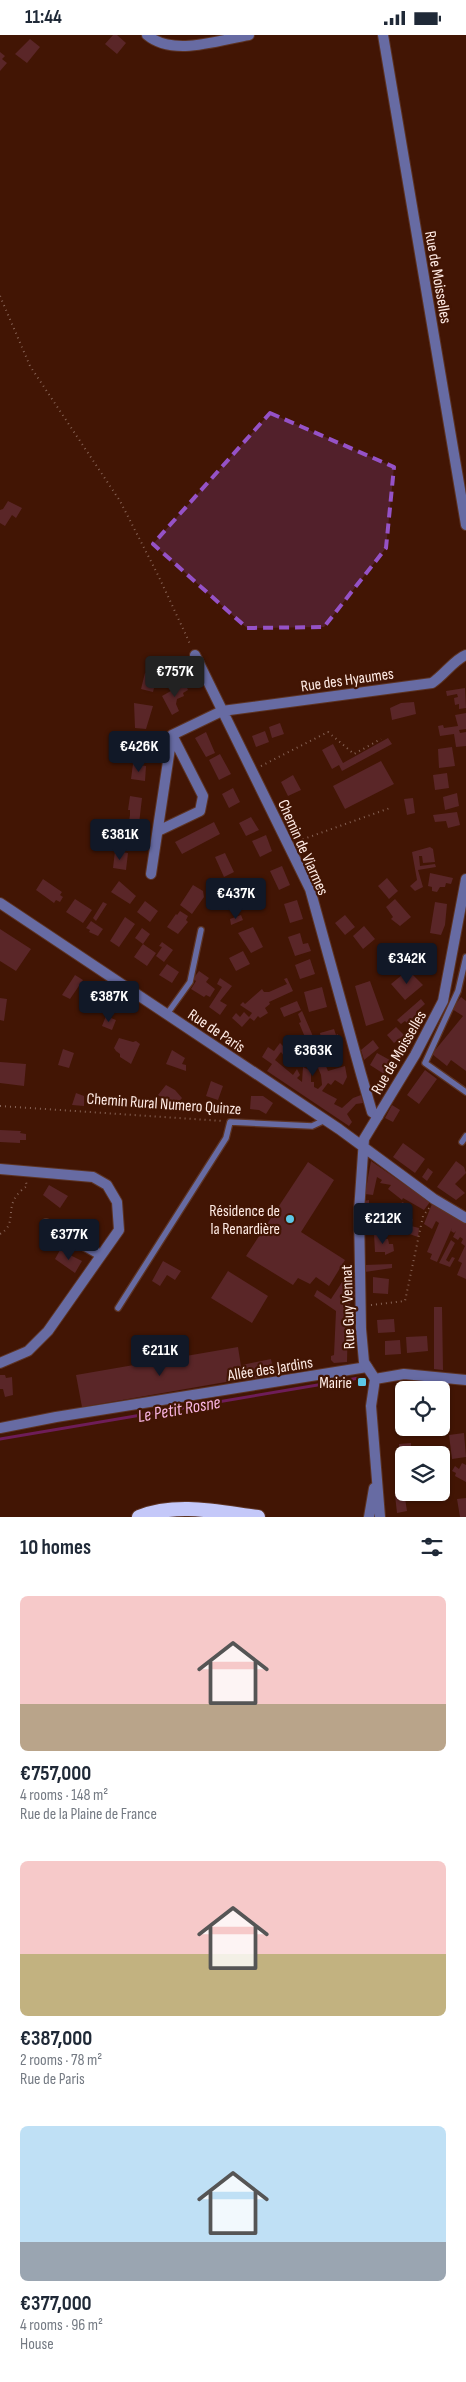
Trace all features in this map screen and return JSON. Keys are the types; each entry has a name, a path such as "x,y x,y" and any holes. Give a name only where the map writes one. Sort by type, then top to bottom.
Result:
{"highway":[{"path":"139,1517 150,1512 180,1509 258,1517"}],"street":[{"path":"148,35 160,43 179,46 249,35"},
{"name":"Rue de Moisselles","path":"383,35 466,525"},
{"name":"Chemin de Viarmes","path":"195,655 310,889 372,1112 378,1116"},
{"name":"Rue des Hyaumes","path":"172,735 222,711 432,683 446,674 454,663 466,655"},
{"path":"158,831 200,811 203,796 172,735"},
{"path":"151,874 172,735"},
{"name":"Rue de Moisselles","path":"368,1150 364,1139 415,1055 443,1001 466,879"},
{"name":"Rue de Paris","path":"0,903 325,1120 434,1199 466,1218"},
{"name":"Rue Guy Vennat","path":"368,1150 359,1211 361,1306 364,1362 375,1379"},
{"path":"0,1169 92,1177 107,1185 117,1202 119,1230 48,1331 28,1351 0,1363"},
{"path":"46,1224 101,1255"},
{"name":"Allée des Jardins","path":"0,1428 56,1417 367,1367"},
{"path":"380,1517 371,1407 375,1379 404,1374 466,1380"},
{"path":"368,1517 377,1462"}],"lane":[{"path":"167,1014 190,982 201,930"},
{"path":"466,957 458,991 425,1063 466,1092"},
{"path":"458,991 466,991"},
{"name":"Chemin Rural Numero Quinze","path":"230,1122 312,1126 325,1120"},
{"path":"118,1307 226,1138 230,1122"}],"path":[{"path":"0,296 30,366 120,501 159,577 195,655"},
{"path":"252,771 328,733 354,754 381,739"},
{"path":"288,844 390,808"},
{"name":"Chemin Rural Numero Quinze","path":"0,1106 230,1122"},
{"path":"0,1234 6,1231 12,1220 14,1199 27,1186 24,1171"},
{"path":"361,1306 406,1301 423,1217 434,1199"}],"highlighted area":[{"path":"270,413 394,467 386,548 324,627 247,628 153,544 214,473"}],"building":[{"path":"113,35 117,35 126,43 117,54 105,44"},
{"path":"30,39 40,47 27,63 15,54"},
{"path":"0,52 5,56 2,59 7,63 0,71"},
{"path":"8,501 22,508 16,518 12,515 5,526 0,523 0,510 3,509"},
{"path":"145,673 157,676 153,692 141,689"},
{"path":"185,683 188,690 183,693 184,696 177,699 176,704 179,711 172,715 162,696"},
{"path":"465,688 466,708 459,709 459,704 455,705 454,698 458,697 457,694 447,696 446,691"},
{"path":"414,702 416,714 392,720 390,708 401,703"},
{"path":"134,703 153,706 146,729 135,728"},
{"path":"466,713 466,729 459,730 460,733 466,732 466,746 456,747 454,734 440,736 438,726 443,725 444,728 458,726 455,715"},
{"path":"280,723 284,734 272,738 269,727"},
{"path":"265,731 269,742 256,747 252,736"},
{"path":"206,732 215,753 206,757 195,738"},
{"path":"137,734 149,736 148,752 146,751 144,761 133,759"},
{"path":"388,738 392,744 342,771 339,765 332,769 322,750 333,744 343,763"},
{"path":"452,747 455,766 439,768 438,749"},
{"path":"220,754 231,774 219,780 209,760"},
{"path":"381,761 394,784 345,809 333,786"},
{"path":"133,764 146,766 145,781 131,779"},
{"path":"447,773 449,788 435,790 433,775"},
{"path":"293,775 301,790 288,796 281,782"},
{"path":"233,788 240,802 229,808 222,794"},
{"path":"457,793 459,806 445,810 443,797"},
{"path":"130,796 142,798 137,841 124,839 130,815 130,810 128,810"},
{"path":"413,798 415,813 407,815 404,799"},
{"path":"457,812 460,825 448,828 446,821 435,822 433,815"},
{"path":"251,817 259,830 246,836 239,823"},
{"path":"214,822 220,834 182,854 175,842"},
{"path":"266,835 272,851 260,857 252,841"},
{"path":"430,847 433,849 435,862 423,863 422,856 419,856 420,866 435,864 436,867 418,870 423,887 415,891 410,886 417,880 412,852"},
{"path":"115,851 128,853 126,870 113,868"},
{"path":"225,853 234,872 224,877 215,857"},
{"path":"282,866 290,885 279,890 270,871"},
{"path":"430,873 453,878 451,884 446,883 445,887 440,887 437,892 432,891 432,887 428,886"},
{"path":"239,878 247,892 235,898 229,882"},
{"path":"387,878 398,891 389,899 378,886"},
{"path":"43,879 62,892 60,895 63,897 60,902 56,900 54,903 36,890"},
{"path":"119,881 136,896 130,904 111,892"},
{"path":"193,885 203,891 204,897 192,914 180,905"},
{"path":"75,899 92,910 83,923 66,912"},
{"path":"395,899 411,917 400,926 391,919 393,917 386,907"},
{"path":"297,900 303,919 290,923 284,904"},
{"path":"145,901 158,911 150,922 137,912"},
{"path":"103,902 107,904 96,921 93,918"},
{"path":"435,902 447,904 445,925 441,935 430,933"},
{"path":"180,911 188,916 186,920 188,922 178,934 167,927"},
{"path":"241,915 243,920 231,925 230,919"},
{"path":"345,915 355,927 345,935 335,923"},
{"path":"125,917 135,924 119,947 110,941"},
{"path":"91,921 103,929 98,936 89,932 90,930 86,928"},
{"path":"364,926 375,939 363,949 353,936"},
{"path":"253,927 263,947 251,953 238,933"},
{"path":"142,928 150,934 143,944 135,938"},
{"path":"0,929 31,949 16,971 0,961"},
{"path":"300,933 303,944 308,943 311,951 295,956 288,937"},
{"path":"162,942 173,950 164,962 156,956 162,947 159,946"},
{"path":"143,944 156,953 147,966 134,957"},
{"path":"398,948 407,959 398,967 389,956"},
{"path":"243,951 250,964 236,971 229,958"},
{"path":"310,959 315,974 300,979 295,965"},
{"path":"167,964 179,972 172,983 159,975"},
{"path":"408,970 423,985 405,1000 391,984"},
{"path":"199,971 209,978 206,982 215,989 210,997 206,995 204,997 191,989 196,981 193,979"},
{"path":"75,975 83,980 70,999 62,995"},
{"path":"220,978 232,986 220,1001 227,1005 220,1015 209,1007 222,987 217,984"},
{"path":"287,978 293,991 269,1002 270,1004 265,1008 268,1013 260,1018 258,1016 254,1021 250,1018 242,1027 232,1018 236,1013 240,1017 244,1012 249,1017 252,1013 240,1005 243,1002 245,1004 262,989 264,992 269,992 287,984 284,979"},
{"path":"370,981 384,1020 366,1026 355,986"},
{"path":"322,987 327,1007 309,1012 304,992"},
{"path":"461,997 466,1001 466,1071 451,1060 447,1066 432,1054 463,1016 452,1009"},
{"path":"0,998 7,999 4,1021 0,1020"},
{"path":"421,999 425,1004 416,1012 418,1014 407,1023 405,1021 401,1024 397,1020"},
{"path":"297,1001 301,1010 284,1017 280,1008"},
{"path":"302,1011 328,1071 345,1066 347,1077 343,1085 335,1080 331,1085 328,1083 322,1091 337,1099 334,1104 342,1108 353,1098 361,1095 363,1103 356,1104 347,1114 352,1122 349,1126 267,1071 272,1064 262,1057 268,1047 274,1051 280,1043 289,1052 284,1056 281,1052 275,1060 293,1075 297,1069 300,1075 297,1078 302,1082 303,1067 311,1071 311,1082 314,1082 314,1087 318,1089 322,1085 321,1075 299,1023 301,1022 298,1014"},
{"path":"106,1016 116,1020 112,1030 102,1026"},
{"path":"396,1027 404,1035 394,1043 387,1035"},
{"path":"334,1029 336,1035 338,1034 341,1056 330,1059 324,1038 321,1038 320,1033"},
{"path":"119,1038 133,1042 136,1041 140,1044 131,1064 120,1057 120,1054 114,1048"},
{"path":"373,1040 379,1048 364,1060 361,1050"},
{"path":"63,1049 74,1053 69,1068 58,1065"},
{"path":"293,1049 300,1062 297,1064 290,1056 292,1054 290,1050"},
{"path":"172,1050 185,1058 182,1064 186,1065 186,1071 166,1064"},
{"path":"377,1053 397,1064 393,1071 387,1068 384,1074 370,1065"},
{"path":"0,1062 26,1064 24,1086 0,1083"},
{"path":"425,1070 437,1079 419,1104 407,1095"},
{"path":"211,1081 223,1086 218,1100 206,1096"},
{"path":"166,1085 175,1090 182,1098 174,1107 158,1095"},
{"path":"76,1093 84,1096 84,1106 72,1105"},
{"path":"251,1096 263,1096 273,1103 266,1114 259,1110 250,1109"},
{"path":"392,1105 400,1110 393,1122 385,1118"},
{"path":"0,1130 21,1131 20,1133 26,1134 26,1140 20,1140 20,1143 0,1142"},
{"path":"403,1143 425,1159 415,1173 393,1157"},
{"path":"371,1161 430,1202 424,1210 403,1198 402,1200 388,1189 391,1185 380,1183 382,1180 377,1177 373,1195 365,1194"},
{"path":"456,1161 464,1167 466,1173 455,1184 465,1193 456,1200 437,1187"},
{"name":"Résidence de la Renardière","path":"308,1162 334,1180 301,1232 345,1260 329,1286 316,1277 310,1284 298,1278 293,1285 246,1256"},
{"path":"428,1168 433,1172 427,1181 422,1177"},
{"path":"49,1185 68,1196 60,1208 43,1195"},
{"path":"369,1200 369,1206 376,1210 371,1220 364,1217 364,1201"},
{"path":"402,1202 409,1205 400,1222 404,1224 407,1217 413,1219 411,1226 419,1228 418,1237 392,1228 389,1232 385,1230 388,1226 384,1224 387,1218 395,1223"},
{"path":"432,1204 466,1223 466,1279 457,1275 462,1263 458,1261 465,1246 461,1243 463,1239 460,1237 458,1240 453,1237 456,1231 454,1233 451,1231 452,1228 437,1262 430,1259 432,1254 427,1252 439,1223 436,1221 432,1229 424,1224"},
{"path":"374,1234 384,1235 385,1239 388,1239 389,1244 393,1244 394,1251 385,1255 385,1252 375,1252"},
{"path":"451,1240 455,1243 446,1260 449,1262 452,1257 455,1258 450,1267 439,1263"},
{"path":"60,1250 82,1261 75,1273 55,1259"},
{"path":"163,1261 181,1271 175,1280 167,1275 160,1286 152,1281"},
{"path":"392,1264 392,1268 365,1272 365,1265"},
{"path":"228,1271 268,1296 252,1323 211,1298"},
{"path":"348,1273 355,1278 356,1295 347,1308 345,1321 348,1321 347,1362 334,1363 331,1360 331,1356 334,1355 336,1311 314,1296 317,1290 331,1299"},
{"path":"373,1277 389,1279 388,1294 373,1293"},
{"path":"434,1307 442,1307 443,1370 434,1369"},
{"path":"394,1319 395,1332 378,1333 377,1320"},
{"path":"427,1336 428,1351 407,1353 406,1337"},
{"path":"400,1340 401,1354 385,1355 385,1341"},
{"path":"238,1347 243,1379 82,1407 76,1375"},
{"path":"271,1359 274,1375 245,1380 242,1365"},
{"path":"0,1375 5,1375 6,1378 12,1377 13,1395 5,1397 3,1389 0,1389"},
{"path":"464,1433 466,1457 452,1459 450,1435"},
{"path":"411,1443 411,1446 399,1446 399,1444"},
{"path":"462,1463 466,1465 466,1482 455,1476 456,1473 452,1471 455,1466 459,1469"},
{"path":"466,1498 466,1517 460,1517 457,1499"},
{"path":"396,1501 405,1501 407,1511 397,1513"}],"waterway":[{"name":"Le Petit Rosne","path":"0,1439 359,1378"}],"place":[{"name":"Résidence de la Renardière","path":"290,1219"},
{"name":"Mairie","path":"362,1382"}]}
